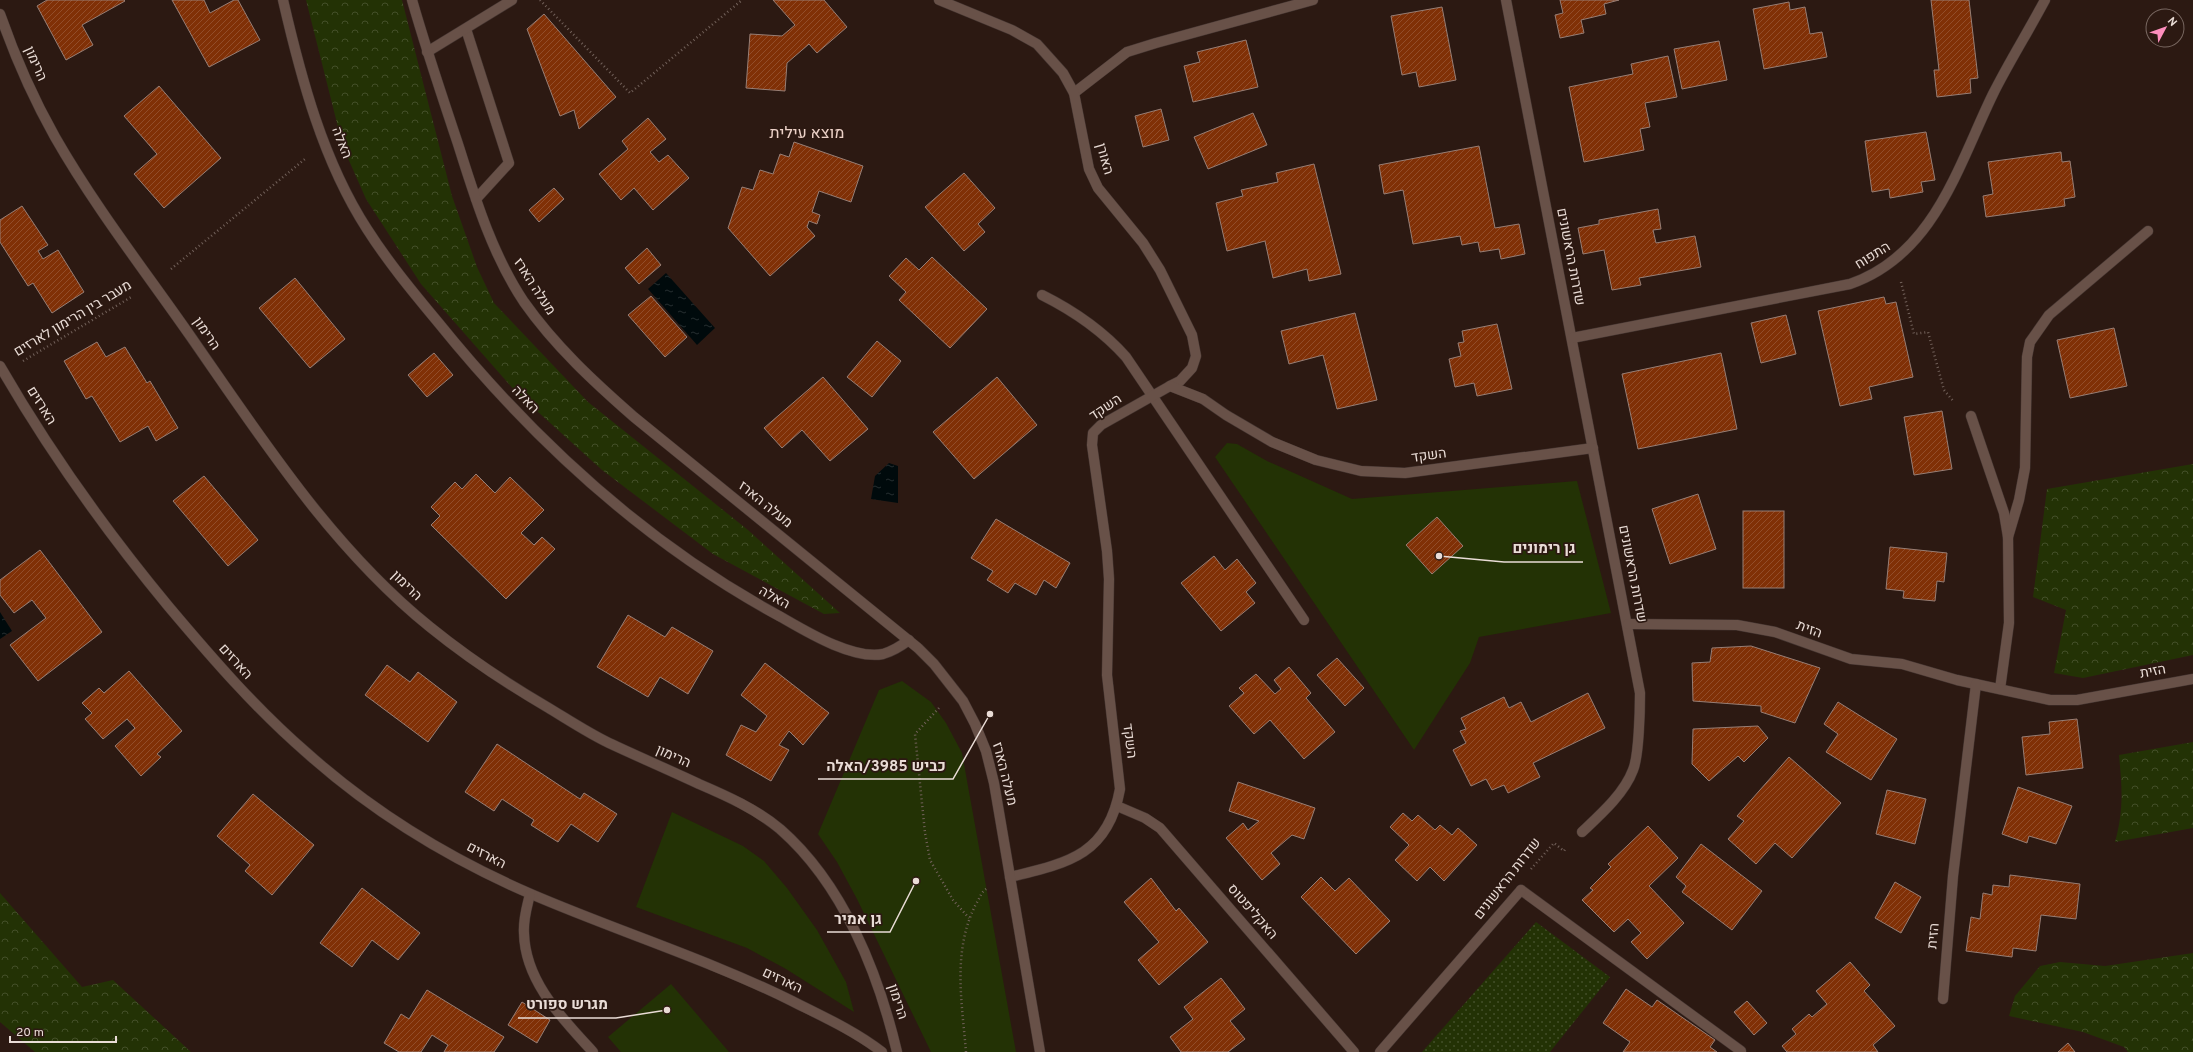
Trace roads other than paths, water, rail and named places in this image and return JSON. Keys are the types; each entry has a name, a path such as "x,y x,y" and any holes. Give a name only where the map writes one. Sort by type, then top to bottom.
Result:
{"street":[{"name":"האלה","path":"283,0 297,58 325,142 341,182 358,215 376,242 418,298 505,401 597,490 645,530 744,598 796,626 849,650 865,654 884,653 896,649 909,640"},
{"name":"מעלה הארז","path":"412,0 427,52 476,199 495,248 510,279 539,322 572,360 591,379 657,436 909,640 934,664 956,690 975,724 986,751 994,782 1040,1052"},
{"path":"427,52 512,0"},
{"name":"האורן","path":"940,0 1012,30 1037,44 1063,73 1074,93 1089,169 1098,188 1143,243 1160,270 1192,334 1196,356 1192,368 1180,381 1170,386"},
{"path":"1074,93 1127,52 1313,0"},
{"name":"שדרות הראשונים","path":"1506,0 1628,624 1640,693 1640,710 1634,770 1604,811 1582,832"},
{"name":"התפוח","path":"1572,338 1850,284 1873,276 1896,260 1920,235 1936,212 1960,166 1996,88 2045,0"},
{"name":"הרימון","path":"0,14 21,68 55,137 90,192 275,456 308,499 370,570 428,625 490,672 604,740 752,809 778,827 801,850 840,904 856,935 882,1000 897,1052"},
{"path":"466,28 509,163 476,199"},
{"path":"2008,537 2019,500 2025,468 2027,356 2030,342 2049,315 2148,231"},
{"path":"1042,295 1081,316 1116,346 1135,369 1304,620"},
{"name":"הארזים","path":"2,369 63,466 114,539 188,630 265,714 313,759 354,791 405,827 463,861 530,894 695,958 772,991 845,1028 882,1052"},
{"name":"השקד","path":"1010,877 1062,864 1086,850 1101,836 1111,821 1117,806 1120,789 1107,675 1108,565 1092,445 1093,433 1101,425 1170,386 1203,399 1249,429 1283,447 1324,462 1361,471 1404,473 1593,448"},
{"path":"1971,416 2004,513 2008,537 2009,623 2000,689"},
{"name":"הזית","path":"1628,624 1737,625 1775,632 1851,659 1902,664 1976,684 2050,700 2077,700 2193,679"},
{"name":"הזית","path":"1943,999 1952,876 1976,684"},
{"name":"האקליפטוס","path":"1117,806 1144,818 1160,828 1354,1052"},
{"name":"שדרות הראשונים","path":"1380,1052 1521,890 1741,1051"},
{"path":"530,894 525,915 524,934 527,956 531,968 557,1012 593,1052"}],"water":[{"path":"666,273 715,328 697,345 648,289"},
{"path":"889,463 898,466 898,503 871,499 875,476"},
{"path":"0,612 12,631 0,639"}],"place":[{"name":"גן רימונים","path":"1439,556"},
{"name":"כביש 3985/האלה","path":"990,714"},
{"name":"גן אמיר","path":"916,881"},
{"name":"מגרש ספורט","path":"667,1010"}],"district":[{"name":"מוצא עילית","path":"807,134"}]}
